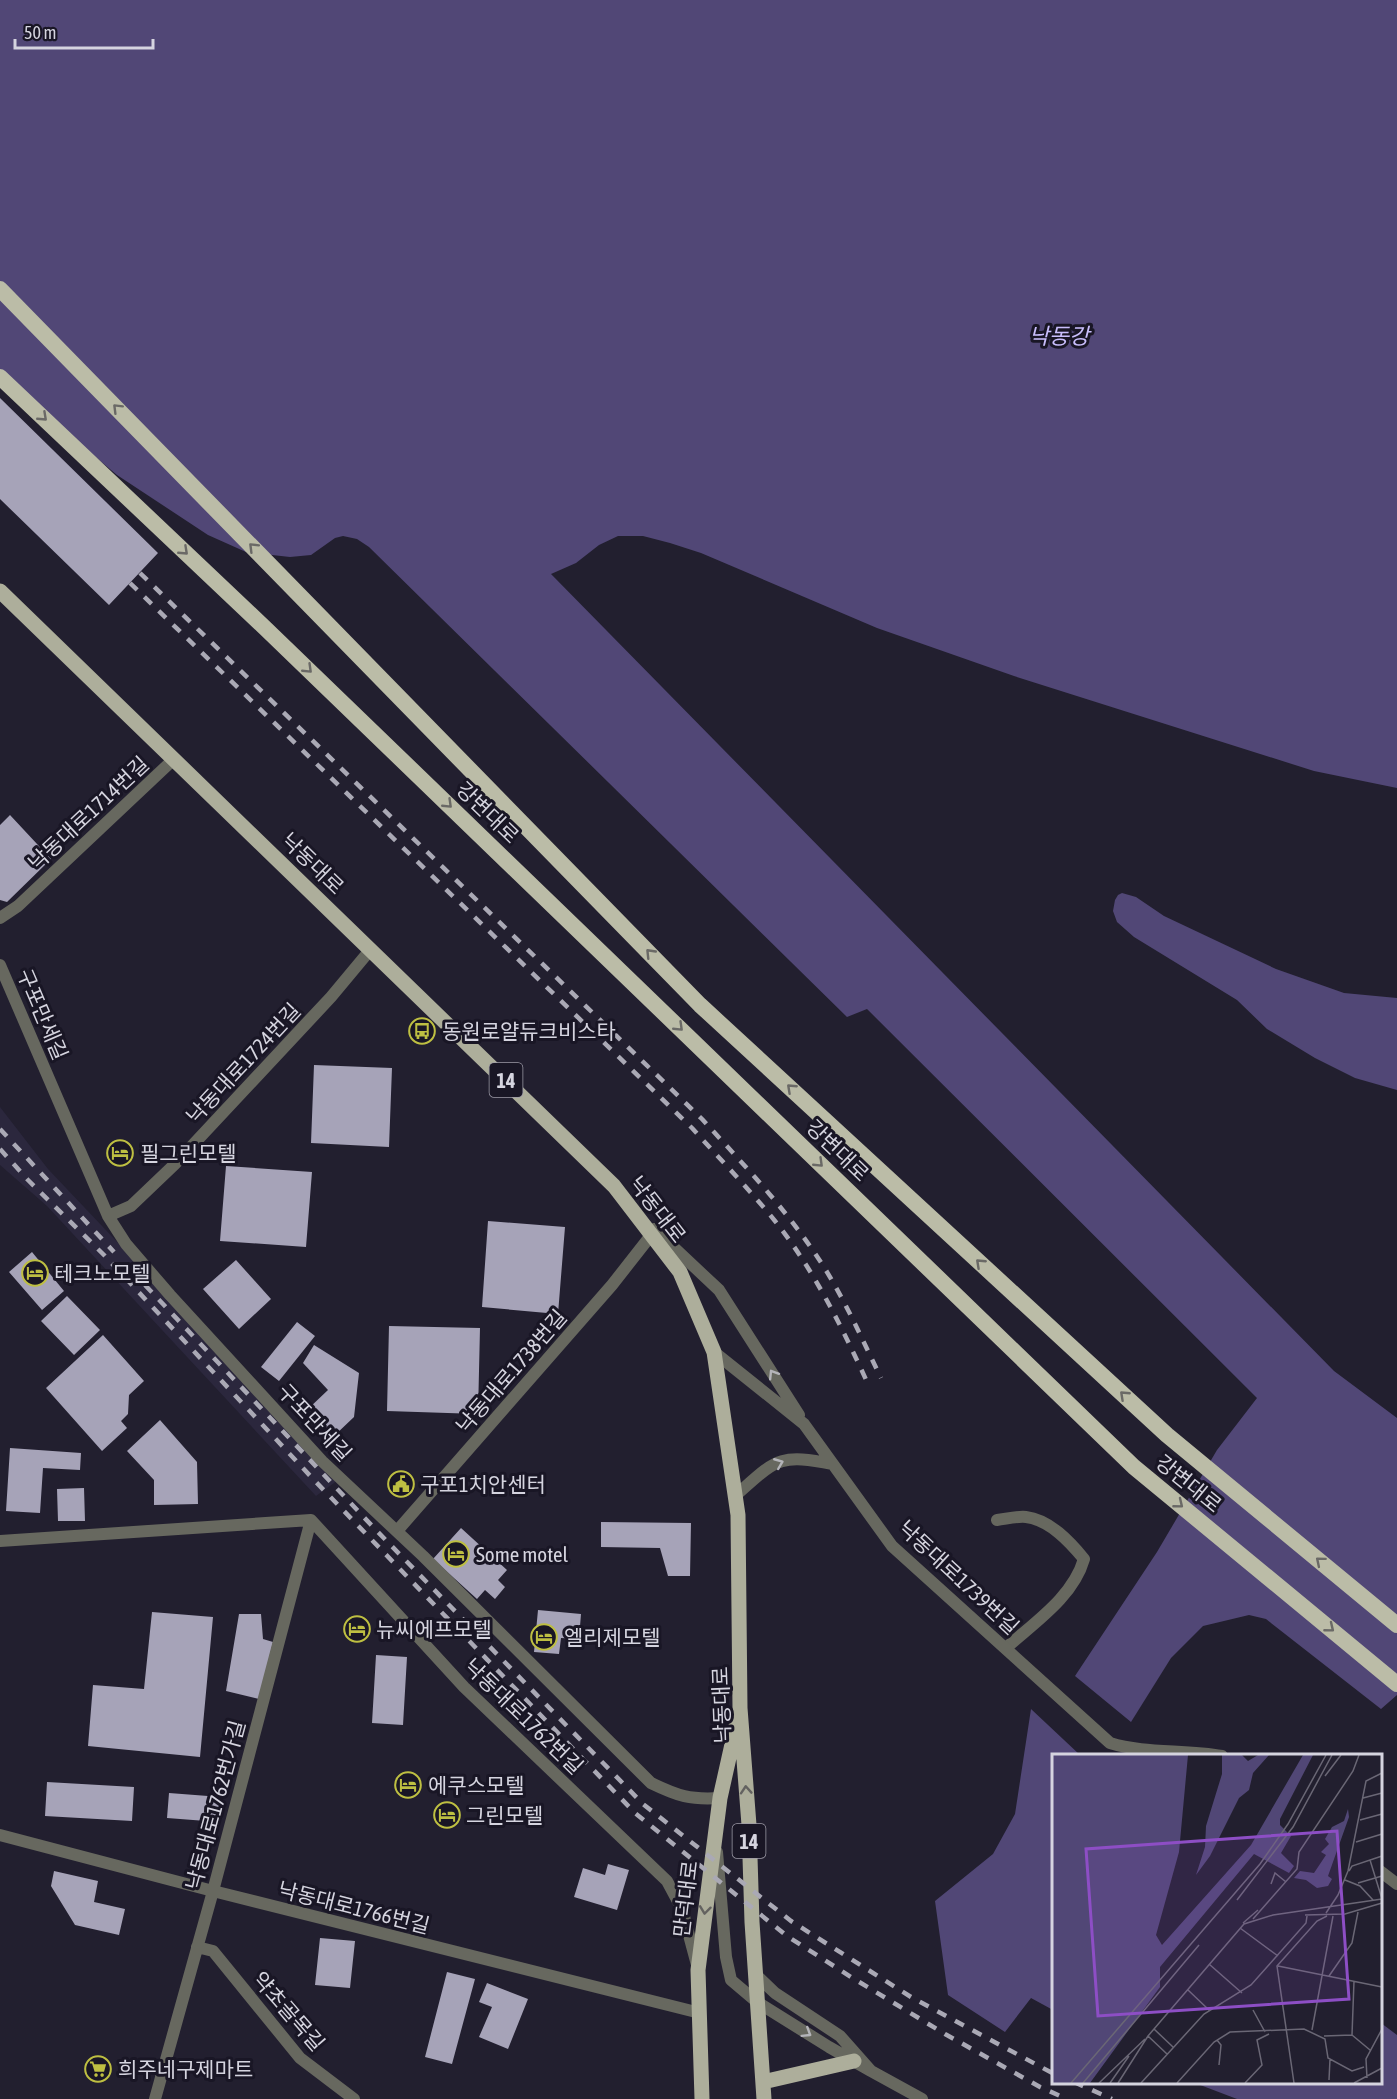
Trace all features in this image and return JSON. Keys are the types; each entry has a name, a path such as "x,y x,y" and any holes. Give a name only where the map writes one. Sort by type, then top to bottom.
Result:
{"highway":[{"name":"강변대로","path":"0,289 700,1005 1167,1435 1397,1625"},
{"name":"강변대로","path":"0,377 266,628 1134,1467 1397,1684"}],"main road":[{"name":"낙동대로","path":"0,591 614,1186 680,1272 714,1352 738,1515 740,1708 749,1824 755,1974 764,2099"},
{"name":"만덕대로","path":"702,2099 698,1970 720,1798 740,1708"},
{"path":"763,2082 854,2061"}],"street":[{"name":"낙동대로1714번길","path":"0,918 18,906 174,759"},
{"name":"낙동대로1724번길","path":"108,1216 131,1206 175,1164 331,997 371,949"},
{"name":"구포만세길","path":"0,965 108,1216 126,1244 170,1295 322,1461 397,1531 651,1783 675,1794 697,1800 720,1798"},
{"path":"634,1211 719,1290 804,1424"},
{"name":"낙동대로1738번길","path":"397,1531 612,1285 652,1233"},
{"name":"낙동대로1739번길","path":"714,1352 804,1424 892,1546 1110,1743 1129,1748 1213,1754"},
{"path":"735,1496 768,1467 785,1459 803,1458 833,1464"},
{"path":"997,1520 1026,1517 1041,1521 1057,1532 1084,1559 1079,1575 1070,1589 1006,1648"},
{"path":"0,1541 311,1520"},
{"name":"낙동대로1762번가길","path":"155,2099 213,1892 311,1520"},
{"name":"낙동대로1762번길","path":"311,1520 464,1687 667,1881 682,1909 698,1970"},
{"path":"716,1830 726,1958 731,1980 757,2002 922,2099"},
{"name":"낙동대로1766번길","path":"0,1835 213,1892 700,2013"},
{"path":"1382,1873 1397,1884"},
{"name":"약초골목길","path":"197,1947 213,1952 300,2058 347,2097"},
{"path":"755,1974 775,1993 840,2037 871,2071"}],"shaded area":[{"path":"0,1107 48,1169 341,1478 316,1496 47,1206 0,1165"}],"water":[{"name":"낙동강","path":"0,0 1397,0 1397,788 1314,771 1014,676 877,628 701,553 643,536 618,536 599,545 576,563 551,574 1334,1371 1397,1418 1397,1695 1381,1709 1266,1619 1249,1615 1203,1626 1171,1658 1131,1722 1075,1676 1157,1552 1217,1450 1257,1398 867,1009 847,1017 369,547 357,539 343,536 335,538 311,555 290,557 246,552 208,535 117,475 0,377"},
{"path":"1122,893 1136,897 1164,916 1276,969 1344,993 1397,998 1397,1090 1355,1078 1315,1058 1267,1029 1237,1000 1134,937 1117,922 1113,911 1115,900"},
{"path":"1031,1709 1079,1754 1052,1754 1052,2009 1031,1998 1005,2032 948,1995 935,1901 993,1854 1015,1814"},
{"path":"1382,2024 1397,2035 1397,2099 1237,2099 1198,2084 1382,2084"}],"building":[{"path":"0,398 158,553 109,605 0,499"},
{"path":"10,815 51,859 7,902 0,900 0,825"},
{"path":"314,1065 392,1068 389,1147 311,1143"},
{"path":"226,1166 312,1172 306,1247 220,1241"},
{"path":"488,1221 565,1227 558,1314 482,1307"},
{"path":"32,1252 64,1291 42,1310 9,1272"},
{"path":"236,1260 271,1299 239,1329 203,1289"},
{"path":"67,1296 100,1330 74,1355 41,1321"},
{"path":"297,1322 315,1336 279,1381 261,1367"},
{"path":"389,1326 480,1328 478,1414 387,1411"},
{"path":"103,1335 144,1381 129,1395 128,1414 121,1421 127,1428 102,1451 46,1388"},
{"path":"314,1345 359,1373 354,1417 334,1436 308,1409 328,1390 303,1363"},
{"path":"160,1420 197,1462 198,1504 154,1505 154,1480 127,1451"},
{"path":"10,1448 81,1453 80,1470 43,1468 40,1513 6,1511"},
{"path":"84,1488 85,1521 58,1521 57,1489"},
{"path":"601,1522 691,1523 690,1576 668,1576 660,1548 601,1547"},
{"path":"461,1528 507,1570 498,1580 505,1587 495,1599 485,1590 477,1599 433,1559"},
{"path":"538,1610 581,1614 579,1639 561,1638 559,1654 534,1652"},
{"path":"152,1612 213,1617 200,1757 88,1746 93,1685 144,1689"},
{"path":"239,1614 261,1614 263,1639 273,1642 259,1699 226,1691"},
{"path":"376,1655 407,1657 403,1725 372,1723"},
{"path":"47,1782 134,1787 132,1821 45,1816"},
{"path":"169,1793 221,1797 219,1822 167,1818"},
{"path":"608,1864 629,1870 617,1910 574,1897 583,1868 605,1875"},
{"path":"54,1871 98,1881 94,1902 125,1909 119,1935 75,1925 51,1886"},
{"path":"320,1938 355,1941 350,1988 315,1985"},
{"path":"447,1972 475,1979 452,2064 425,2057"},
{"path":"487,1983 528,1999 508,2049 479,2037 492,2007 479,2002"}],"railway":[{"path":"140,573 702,1119 765,1189 809,1244 838,1292 881,1378"},
{"path":"130,583 692,1128 755,1197 789,1240 826,1300 868,1384"},
{"path":"0,1129 114,1252"},
{"path":"0,1149 104,1255 315,1481 635,1813 787,1936 945,2034 1040,2087 1067,2099"},
{"path":"145,1285 375,1529 643,1804 791,1921 911,1997 1052,2073"},
{"path":"1078,2084 1112,2099"}],"place":[{"name":"동원로얄듀크비스타","path":"422,1031"},
{"name":"필그린모텔","path":"120,1153"},
{"name":"테크노모텔","path":"35,1273"},
{"name":"구포1치안센터","path":"401,1484"},
{"name":"Some motel","path":"456,1554"},
{"name":"뉴씨에프모텔","path":"357,1629"},
{"name":"엘리제모텔","path":"544,1637"},
{"name":"에쿠스모텔","path":"408,1785"},
{"name":"그린모텔","path":"447,1815"},
{"name":"희주네구제마트","path":"98,2069"}]}
